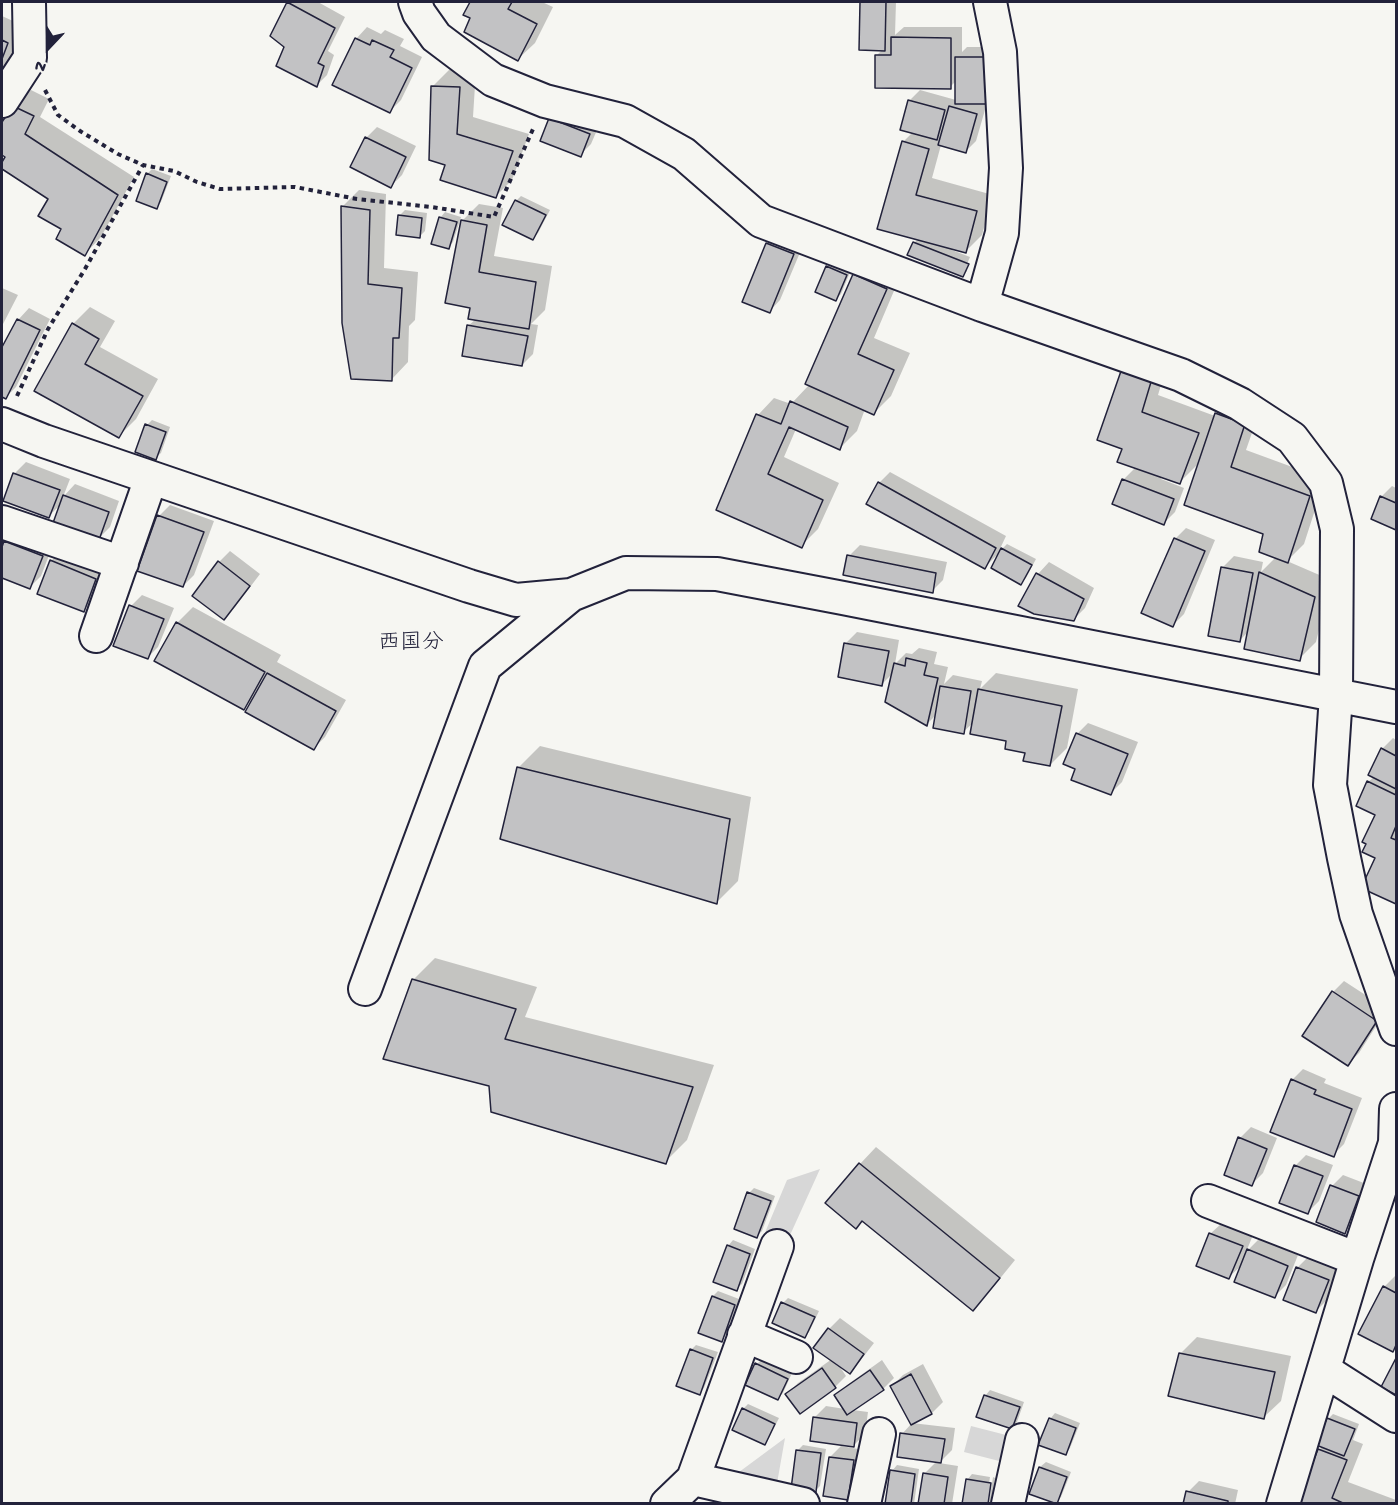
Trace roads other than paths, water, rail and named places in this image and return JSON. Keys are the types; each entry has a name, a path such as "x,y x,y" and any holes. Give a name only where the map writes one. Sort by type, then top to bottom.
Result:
{"street":[{"path":"2,101 30,58 29,2"},
{"path":"415,2 419,13 436,37 493,80 545,101 625,122 684,154 761,221 982,304 1181,375 1240,404 1292,438 1326,483 1337,529 1336,695 1330,785 1356,914 1396,1029"},
{"path":"982,304 1002,233 1006,168 1000,52 990,2"},
{"path":"3,425 151,478 516,600 571,595 626,573 717,574 1396,706"},
{"path":"96,636 151,478"},
{"path":"2,522 122,563"},
{"path":"365,989 484,666 571,595"},
{"path":"1283,1503 1357,1259 1395,1143 1396,1109"},
{"path":"1208,1201 1357,1259"},
{"path":"667,1503 693,1479 777,1245"},
{"path":"744,1335 796,1357"},
{"path":"1324,1370 1396,1416"},
{"path":"864,1503 879,1434"},
{"path":"1008,1503 1022,1440"},
{"path":"693,1479 803,1503"}],"district":[{"name":"西国分","path":"411,645"}]}
